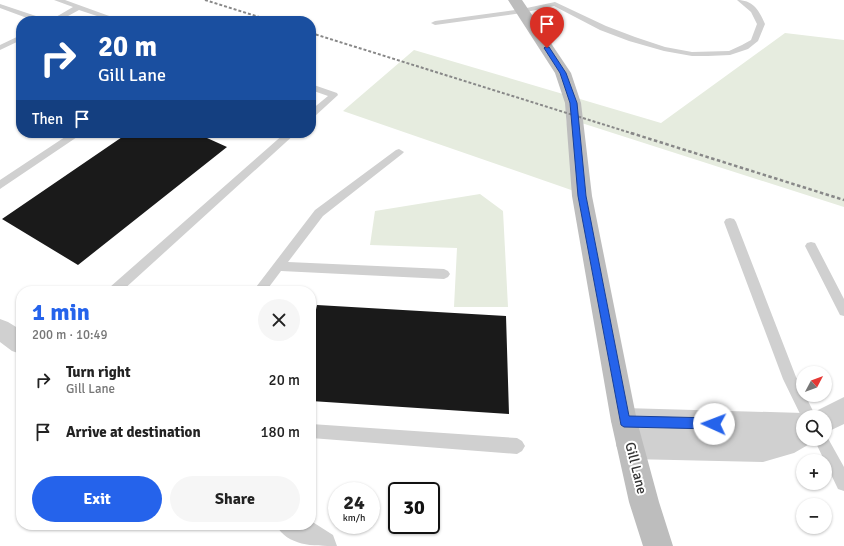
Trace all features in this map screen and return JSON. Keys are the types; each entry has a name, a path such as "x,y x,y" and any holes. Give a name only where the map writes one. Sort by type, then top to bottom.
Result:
{"street":[{"name":"Gill Lane","path":"519,6 563,73 573,103 582,196 627,433 644,502 658,546"},
{"path":"0,329 16,340"},
{"path":"832,416 844,410"},
{"path":"627,433 796,426"},
{"path":"627,433 763,448 784,443 796,437"},
{"path":"298,530 322,546"}],"lane":[{"path":"58,0 104,16"},
{"path":"435,23 519,6 555,4 603,28 664,49 692,54 730,53 745,47 754,41 761,24 758,15 752,7 741,0"},
{"path":"0,6 28,16"},
{"path":"63,16 79,8"},
{"path":"0,48 16,40"},
{"path":"316,89 334,95 316,111"},
{"path":"0,185 70,138"},
{"path":"120,286 285,138"},
{"path":"263,286 319,213 399,152"},
{"path":"730,222 790,379 806,410"},
{"path":"811,246 844,311"},
{"path":"278,266 444,274"},
{"path":"316,432 517,446"},
{"path":"825,446 844,483"}],"shaded area":[{"path":"785,33 844,40 844,207 566,118 577,192 343,111 414,50 661,123"},
{"path":"480,194 503,211 508,307 454,307 457,248 370,245 375,211"}],"building":[{"path":"121,138 207,138 227,147 78,265 2,219"},
{"path":"317,305 506,316 509,414 316,401"}],"railway":[{"path":"205,0 256,16"},
{"path":"316,35 634,134"},
{"path":"631,133 844,200"}],"route":[{"path":"547,48 563,73 573,103 582,196 624,421 714,424"}]}
